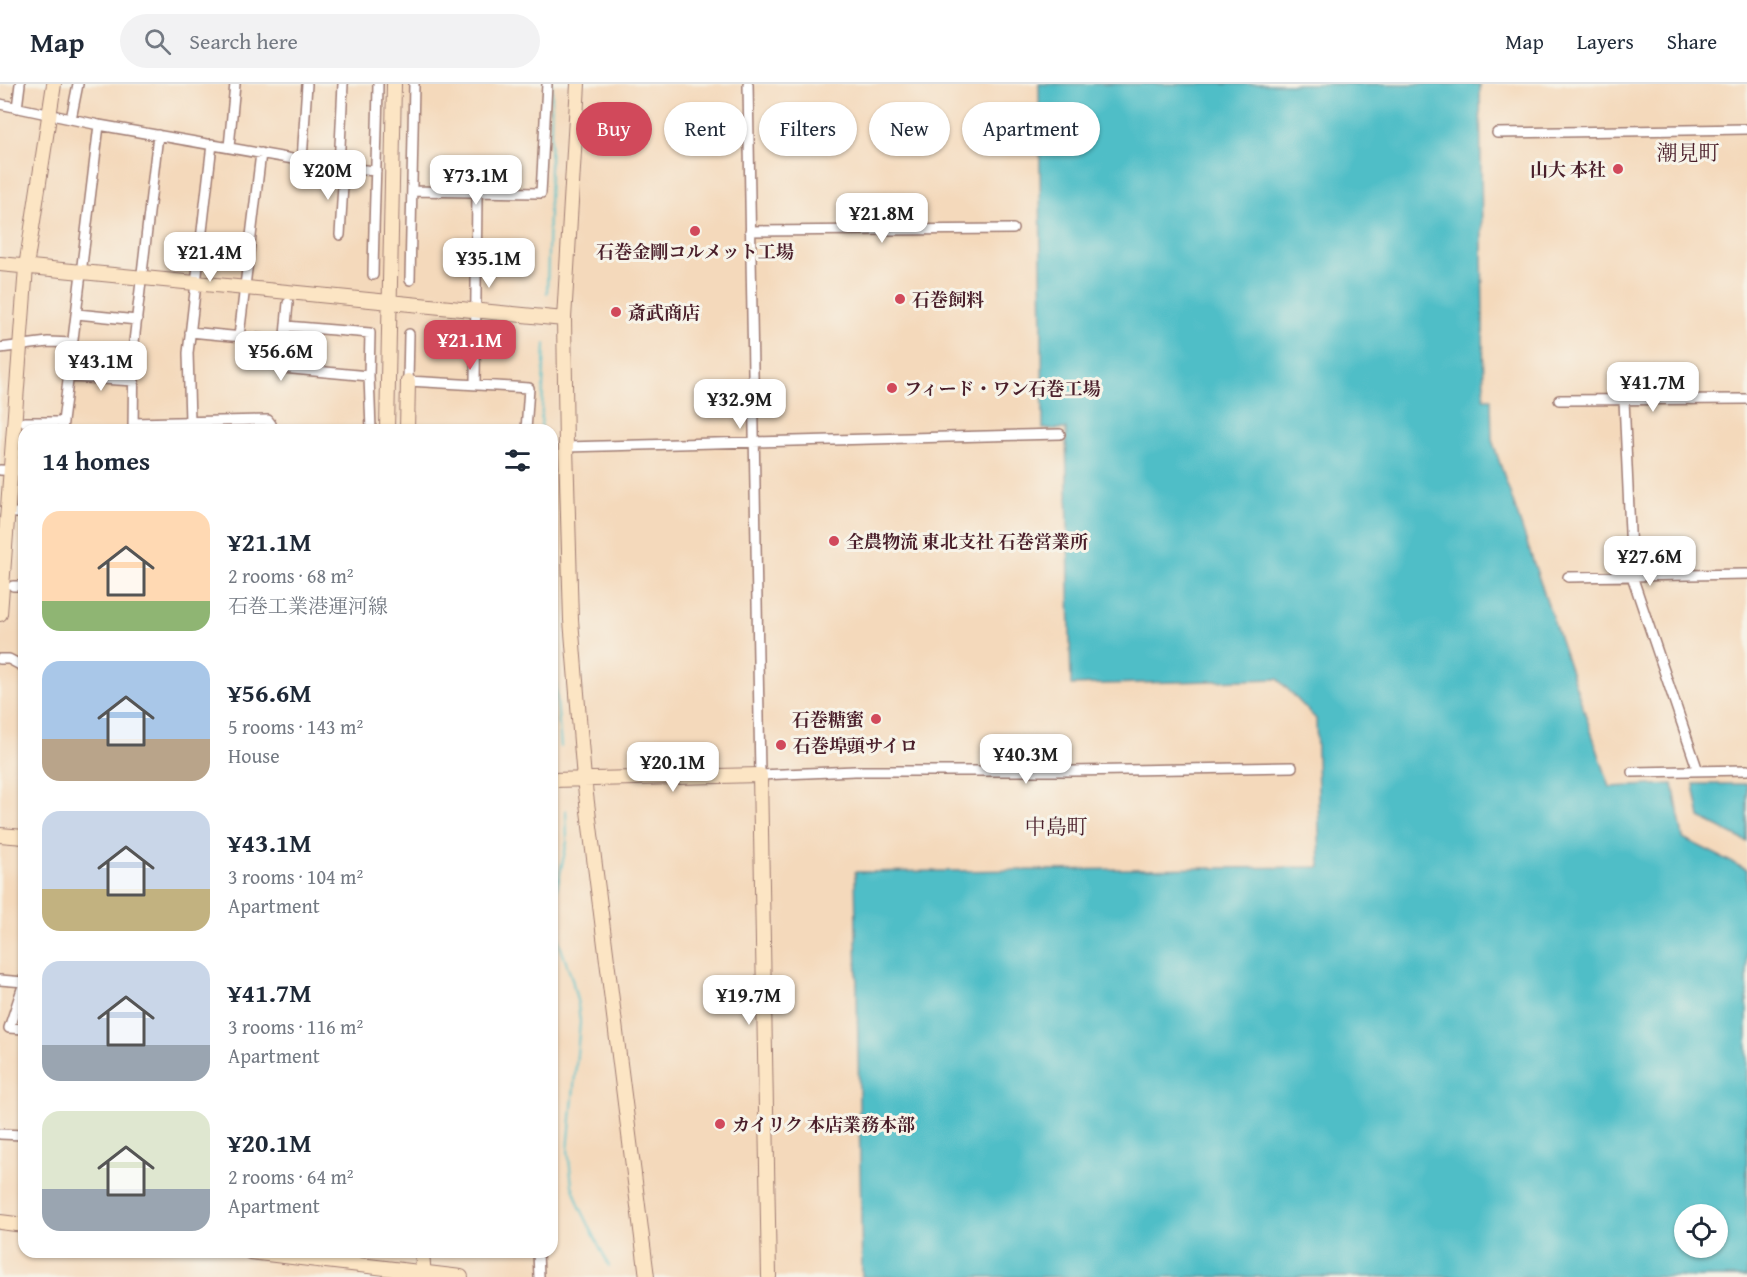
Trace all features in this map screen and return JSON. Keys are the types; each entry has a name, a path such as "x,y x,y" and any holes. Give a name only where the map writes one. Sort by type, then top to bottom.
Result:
{"street":[{"path":"17,108 20,84"},
{"path":"0,614 26,267 54,84"},
{"path":"71,119 78,84"},
{"path":"230,147 235,84"},
{"path":"302,160 307,84"},
{"path":"340,235 343,84"},
{"path":"373,275 378,84"},
{"path":"387,424 394,84"},
{"path":"410,280 414,84"},
{"path":"412,191 541,193 547,84"},
{"path":"578,84 564,319 571,620 584,778 647,1277"},
{"path":"748,84 769,1277"},
{"path":"0,104 99,125 342,168 376,171"},
{"path":"63,424 99,125"},
{"path":"1497,133 1747,129"},
{"path":"133,424 134,342 158,135"},
{"path":"197,424 188,353 212,144"},
{"path":"239,336 261,153"},
{"path":"475,384 477,192"},
{"path":"750,231 1013,229"},
{"path":"0,264 564,319"},
{"path":"288,303 282,368 369,376"},
{"path":"77,314 137,320"},
{"path":"286,326 370,333 371,424"},
{"path":"190,332 285,341"},
{"path":"407,424 409,334"},
{"path":"0,348 48,342 72,343"},
{"path":"70,377 134,381"},
{"path":"408,381 530,388 527,424"},
{"path":"1559,400 1747,399"},
{"path":"1624,400 1632,576 1698,771"},
{"path":"232,424 267,420 271,424"},
{"path":"25,422 44,424"},
{"path":"566,447 1060,434"},
{"path":"1568,577 1747,574"},
{"path":"13,586 18,586"},
{"path":"0,658 9,659 18,664"},
{"path":"558,780 855,771 1073,771 1292,767"},
{"path":"1632,772 1747,770"},
{"path":"0,835 18,836"},
{"path":"0,980 18,982"},
{"path":"18,1001 9,1028 18,1029"},
{"path":"0,1134 18,1135"},
{"path":"0,1222 18,1224"},
{"path":"295,1258 424,1275 461,1277"},
{"path":"423,1258 424,1275"},
{"path":"538,1258 539,1277"}],"water":[{"path":"1039,84 1480,84 1484,399 1491,399 1492,440 1610,787 1673,784 1683,838 1747,870 1747,1277 862,1277 855,872 1320,867 1316,719 1278,679 1071,685 1066,429 1043,429 1040,156 1100,156 1100,102 1039,102"},
{"path":"1694,784 1747,784 1747,842 1700,818"}],"waterway":[{"path":"547,293 552,84"},
{"path":"541,424 545,344"},
{"path":"558,712 561,747"},
{"path":"558,883 567,842 566,810"},
{"path":"558,937 572,979 580,1022 568,1150 572,1185 580,1207 609,1266"}],"place":[{"name":"山大 本社","path":"1618,169"},
{"name":"石巻金剛コルメット工場","path":"695,231"},
{"name":"石巻飼料","path":"900,299"},
{"name":"斎武商店","path":"616,312"},
{"name":"フィード・ワン石巻工場","path":"892,388"},
{"name":"全農物流 東北支社 石巻営業所","path":"834,541"},
{"name":"石巻糖蜜","path":"876,719"},
{"name":"石巻埠頭サイロ","path":"781,745"},
{"name":"カイリク 本店業務本部","path":"720,1124"}],"district":[{"name":"潮見町","path":"1688,152"},
{"name":"中島町","path":"1056,826"}]}
